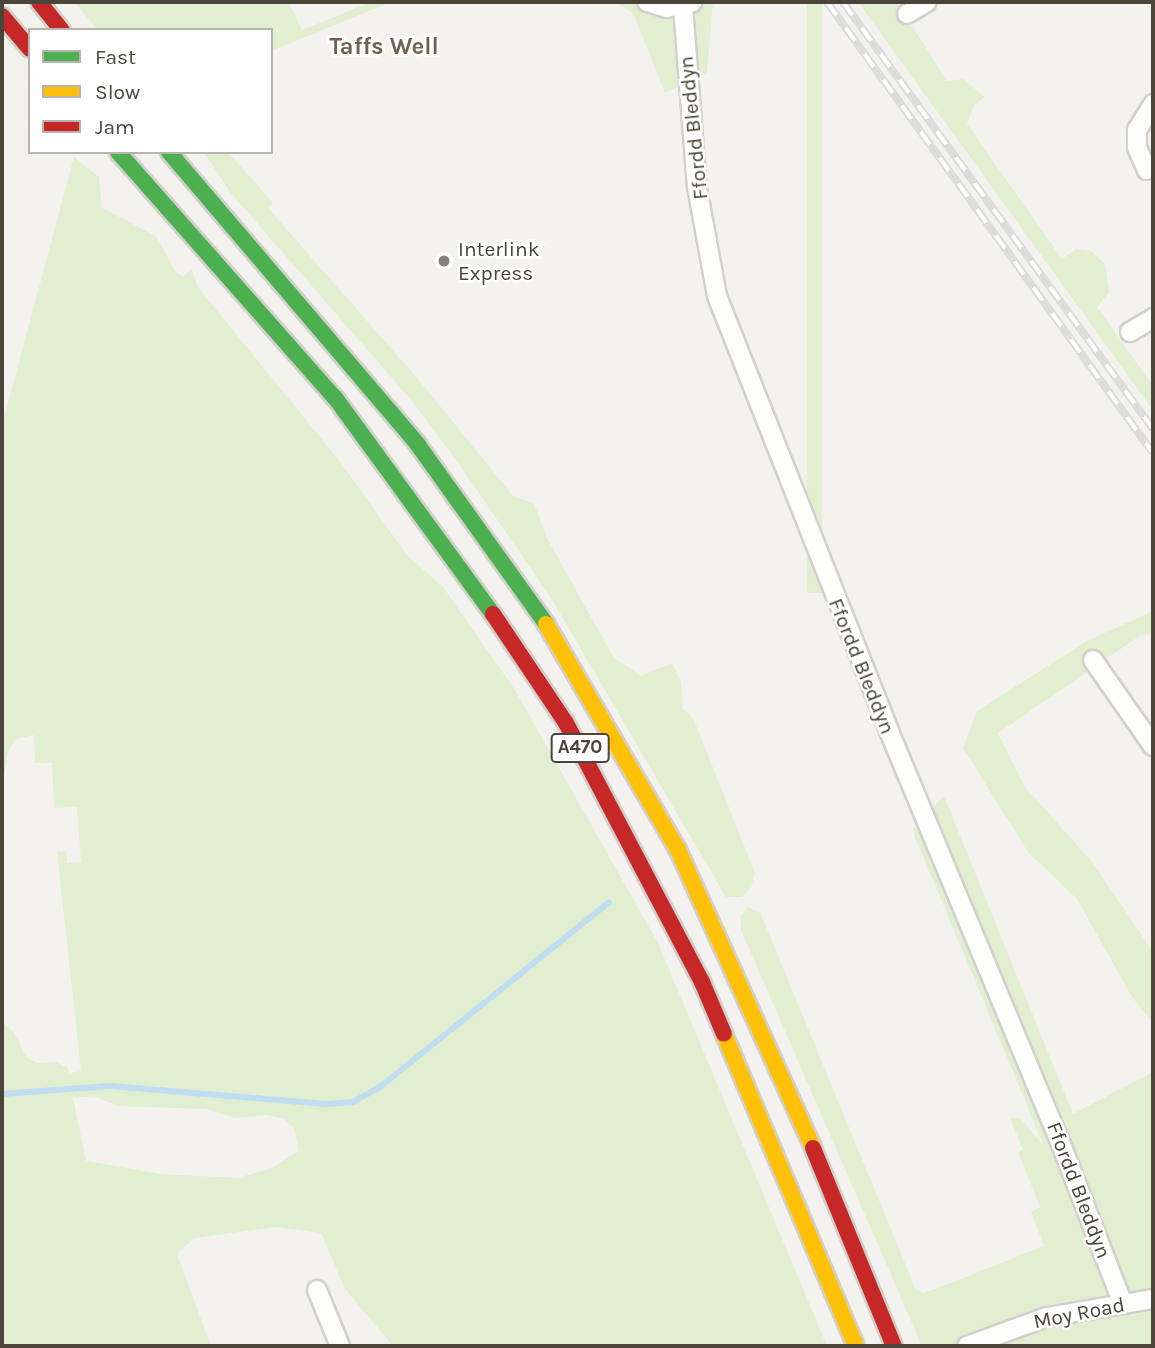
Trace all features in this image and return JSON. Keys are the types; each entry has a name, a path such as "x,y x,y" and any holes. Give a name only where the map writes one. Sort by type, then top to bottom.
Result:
{"highway":[{"path":"39,2 60,28"},
{"path":"2,16 28,47"},
{"name":"A470","path":"120,154 336,399 468,576 566,723 702,982 856,1346"},
{"name":"A470","path":"171,154 257,251 418,445 511,570 633,765 701,898 792,1097 894,1346"}],"street":[{"path":"646,2 659,7 687,4"},
{"path":"907,14 928,2"},
{"name":"Ffordd Bleddyn","path":"687,4 697,187 717,296 884,719 1059,1139 1123,1304"},
{"path":"1147,170 1137,148 1137,130 1153,104"},
{"path":"1130,332 1153,318"},
{"path":"1093,660 1153,746"},
{"path":"317,1290 340,1346"},
{"name":"Moy Road","path":"967,1346 1047,1317 1153,1299"}],"green space":[{"path":"74,2 289,2 302,30 371,2 391,2 273,50 273,28 96,28"},
{"path":"615,2 713,2 707,73 665,93 633,13"},
{"path":"807,2 822,2 822,593 807,593"},
{"path":"858,2 897,2 947,81 963,79 985,97 974,105 967,124 1062,259 1076,249 1091,251 1105,264 1109,292 1097,307 1153,386 1153,410"},
{"path":"205,154 230,154 273,203 268,208 418,379 514,497 534,503 547,538 614,658 641,676 672,663 681,682 683,708 694,720 755,873 751,888 742,897 726,897 551,598 457,461 412,401 230,192"},
{"path":"74,157 99,177 102,208 156,236 175,271 183,277 192,269 197,286 341,463 407,555 443,587 515,690 658,943 827,1346 393,1346 345,1289 321,1233 276,1227 194,1238 177,1254 211,1346 2,1346 2,1021 14,1032 26,1057 37,1063 56,1062 68,1068 69,1073 81,1071 57,852 66,851 67,863 81,862 77,807 54,808 52,763 35,763 34,735 16,739 8,751 2,790 2,425","holes":["94,1096 117,1106 206,1109 236,1118 267,1115 284,1119 294,1128 299,1151 270,1169 237,1178 161,1174 86,1161 73,1098"]},
{"path":"1153,611 1153,634 1141,635 998,733 1025,787 1093,863 1153,952 1153,1023 1132,997 1077,899 1028,852 963,748 977,711 1087,641"},
{"path":"944,796 1073,1114 1153,1072 1153,1346 922,1346 741,930 741,916 747,907 760,912 916,1290 923,1293 938,1288 1044,1246 1031,1212 1040,1207 1018,1152 1023,1150 1010,1118 1020,1118 1044,1146 912,830"}],"waterway":[{"path":"2,1094 110,1086 325,1104 353,1102 380,1087 609,902"}],"railway":[{"path":"827,2 1153,453"},
{"path":"843,2 1153,429"}],"traffic: fast":[{"path":"120,154 336,399 493,614"},
{"path":"171,154 418,445 546,624"}],"traffic: slow":[{"path":"546,624 678,850 813,1148"},
{"path":"724,1034 856,1346"}],"traffic: jam":[{"path":"39,2 60,28"},
{"path":"2,16 28,47"},
{"path":"493,614 566,723 702,982 724,1034"},
{"path":"813,1148 894,1346"}],"place":[{"name":"Interlink Express","path":"444,261"}],"district":[{"name":"Taffs Well","path":"384,47"}]}
